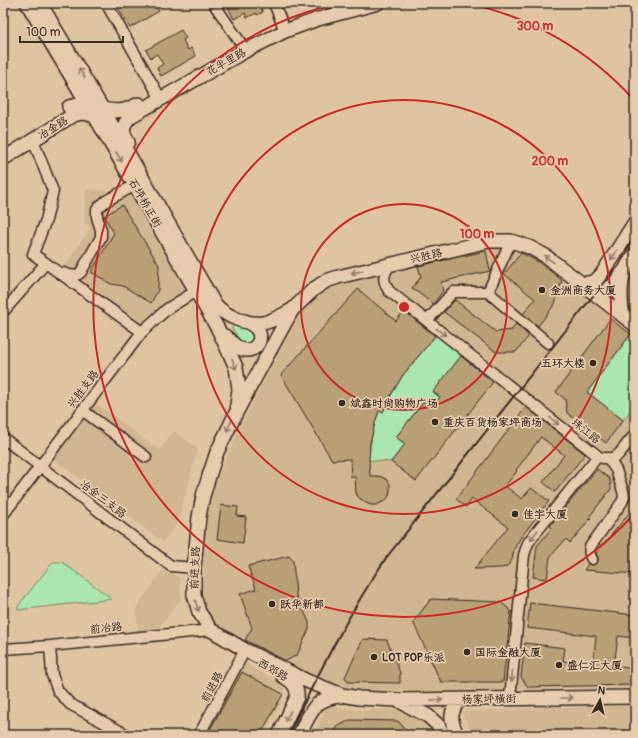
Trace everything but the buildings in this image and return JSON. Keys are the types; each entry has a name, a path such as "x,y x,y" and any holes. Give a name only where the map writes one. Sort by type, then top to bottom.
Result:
{"main road":[{"name":"石坪桥正街","path":"27,3 77,85 99,113 136,167 214,303 222,312 235,318 262,323 278,318 292,310"},
{"path":"40,3 91,88 91,103 99,113"},
{"name":"花半里路","path":"130,112 242,45 284,28 317,12 351,3"},
{"name":"花半里路","path":"130,112 245,51 284,28 378,3"},
{"name":"冶金路","path":"3,159 33,140 71,111 77,98 77,85"},
{"name":"冶金路","path":"3,150 71,111 99,113 122,119 130,112"},
{"path":"130,112 124,124 123,131 132,152 136,167"},
{"name":"石坪桥正街","path":"99,113 109,141 218,329 236,367 238,389 237,411"},
{"path":"581,282 586,284 591,283 602,274 635,222"},
{"name":"兴胜路","path":"261,367 292,310 314,289 326,281 489,241 511,241 529,247 581,282 635,325"},
{"path":"602,274 600,283 602,286 606,289 612,287 635,254"},
{"path":"623,316 620,295 626,268"},
{"path":"218,329 236,347 243,350 251,350 258,343 259,332 252,324 243,320"},
{"name":"前进支路","path":"261,367 217,452 203,496 199,517 194,568 194,596 199,612 211,630 245,650 307,681 342,695"},
{"name":"西郊路","path":"245,650 255,660 291,680 294,683 298,693 297,700"},
{"path":"279,735 297,700 304,692 309,691 313,694 315,698 313,709"},
{"path":"299,735 317,704 326,698 342,695"},
{"name":"杨家坪横街","path":"342,695 359,698 397,700 635,697"},
{"path":"455,730 452,711 461,699"},
{"path":"397,700 428,716 440,730"},
{"path":"440,730 436,719 436,715 439,712 443,712 446,715 455,730"}],"street":[{"path":"106,3 158,94"},
{"path":"215,3 242,45"},
{"path":"274,3 284,28"},
{"path":"33,140 53,191 46,220 33,254 142,332"},
{"path":"57,271 70,276 81,272 101,237 101,230 96,214 99,207 106,201 135,185"},
{"path":"488,292 511,241"},
{"path":"3,312 46,263"},
{"name":"珠江路","path":"390,265 384,279 385,285 389,291 603,457 528,543 524,555 510,698"},
{"name":"兴胜支路","path":"3,515 142,332 167,309 196,291"},
{"path":"427,321 453,292 488,292 548,343"},
{"path":"82,410 146,457"},
{"path":"603,457 614,458 635,434"},
{"name":"冶金三支路","path":"3,438 171,566 194,568"},
{"path":"592,559 589,556 590,547 624,497 616,470 603,457"},
{"name":"前冶路","path":"3,649 50,646 211,630"},
{"path":"50,646 52,675 58,691 70,704 127,735"},
{"name":"前进路","path":"199,735 245,650"}],"shaded area":[{"path":"124,185 188,291 143,327 62,269 91,228 84,222 86,189 113,191"},
{"path":"512,245 542,260 635,334 635,688 355,691 326,681 222,631 207,612 203,595 204,527 213,487 245,418 299,314 317,293 340,282 490,246"},
{"path":"95,403 159,450 174,431 198,449 177,523 163,542 54,459"},
{"path":"164,568 180,579 181,598 158,629 138,631 136,608"},
{"path":"246,664 284,685 283,700 264,735 202,735 241,665"},
{"path":"635,705 635,735 473,735 461,711"},
{"path":"328,706 359,710 407,710 415,712 434,732 435,735 312,735"}],"green space":[{"path":"234,324 253,329 253,345 241,343 232,328"},
{"path":"631,334 635,338 635,405 623,420 587,392"},
{"path":"436,335 462,356 434,392 440,397 433,406 425,400 396,437 405,444 391,462 369,460 372,435 379,411 383,412 403,375"},
{"path":"53,562 62,562 112,599 18,610 18,606"}],"railway":[{"path":"288,735 346,623 386,558 604,282 635,238"}],"place":[{"name":"金洲商务大厦","path":"542,290"},
{"name":"五环大楼","path":"593,363"},
{"name":"斌鑫时尚购物广场","path":"342,403"},
{"name":"重庆百货杨家坪商场","path":"435,422"},
{"name":"佳宇大厦","path":"515,514"},
{"name":"跃华新都","path":"272,604"},
{"name":"国际金融大厦","path":"467,652"},
{"name":"LOT POP乐派","path":"374,657"},
{"name":"盛仁汇大厦","path":"559,665"}]}
